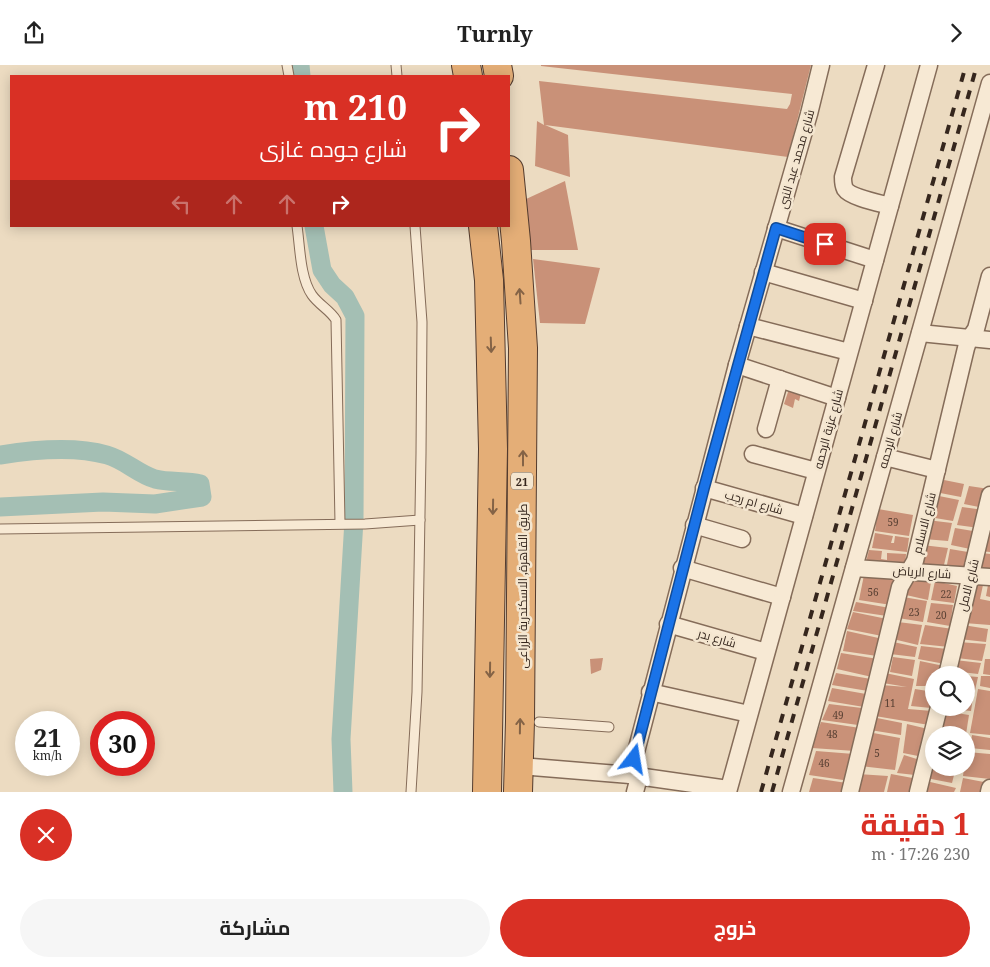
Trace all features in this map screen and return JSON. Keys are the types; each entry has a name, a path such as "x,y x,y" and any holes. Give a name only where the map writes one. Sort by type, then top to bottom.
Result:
{"highway":[{"name":"طريق القاهرة, الاسكندرية الزراعى","path":"510,180 523,349 519,779"},
{"name":"21","path":"483,227 489,280 494,449 487,792"}],"street":[{"name":"شارع محمد عبد النبى","path":"635,781 650,692 682,568 736,365 809,113 821,65"},
{"path":"876,65 843,177 843,183 844,188 852,194 890,206"},
{"name":"شارع عزبة الرحمه","path":"728,790 929,65"},
{"name":"شارع الرحمه","path":"791,792 990,86"},
{"path":"776,228 875,260"},
{"path":"763,272 864,301"},
{"name":"شارع الاسلام","path":"850,792 900,587 915,561 969,339 976,329 990,278"},
{"path":"748,326 849,352"},
{"path":"920,333 990,340"},
{"path":"736,365 837,397"},
{"path":"766,429 780,379"},
{"path":"754,454 816,471"},
{"path":"885,457 937,470"},
{"name":"شارع ام رجب","path":"704,488 804,516"},
{"name":"شارع الامل","path":"949,666 990,495"},
{"path":"694,525 742,539"},
{"path":"682,568 782,597"},
{"name":"شارع الرياض","path":"854,568 990,577"},
{"name":"شارع بدر","path":"668,624 766,652"},
{"path":"650,692 749,714"},
{"path":"918,792 937,716"},
{"path":"519,779 635,781 728,790"},
{"path":"989,792 990,788"}],"lane":[{"path":"297,227 302,266 307,285 312,295 333,314 338,328 340,523"},
{"path":"411,792 418,693 422,322 415,227"},
{"path":"0,529 366,524 420,520"},
{"path":"539,722 610,727"}],"building":[{"path":"541,65 811,65 788,157 545,125 568,135 570,177 535,166 537,121 544,125 539,81 787,109 792,94"},
{"path":"565,181 578,250 530,250 524,200"},
{"path":"533,259 600,268 585,324 540,323"},
{"path":"790,386 802,390 799,401 795,399 793,408 784,404"},
{"path":"946,472 944,480 964,484 961,497 935,492 940,473"},
{"path":"969,486 989,489 984,508 964,504"},
{"path":"934,495 959,500 953,521 929,517"},
{"path":"962,507 984,510 979,528 957,525"},
{"path":"878,509 913,515 909,536 875,531"},
{"path":"927,520 952,523 948,541 924,539"},
{"path":"990,526 990,552 980,551"},
{"path":"955,528 979,532 975,550 951,545"},
{"path":"875,533 893,536 891,543 894,543 895,536 909,538 907,552 872,548"},
{"path":"922,545 948,548 943,569 916,567"},
{"path":"950,549 974,553 969,572 946,570"},
{"path":"869,550 882,551 881,559 887,560 887,553 906,554 905,568 865,566"},
{"path":"982,553 990,554 990,573 975,572"},
{"path":"864,575 895,579 891,605 859,600"},
{"path":"908,579 931,582 928,600 906,595"},
{"path":"935,581 957,586 954,603 931,600"},
{"path":"972,583 983,585 980,599 990,601 990,625 964,623"},
{"path":"988,585 990,585 990,597 986,596"},
{"path":"903,597 927,601 923,622 898,618"},
{"path":"856,602 890,608 887,616 853,611"},
{"path":"931,603 953,605 950,626 927,622"},
{"path":"853,612 887,619 882,636 847,629"},
{"path":"898,622 922,625 918,645 893,639"},
{"path":"925,625 953,629 949,647 920,644"},
{"path":"963,625 988,629 986,642 959,639"},
{"path":"847,631 883,639 877,656 843,651"},
{"path":"893,642 917,647 915,657 890,654"},
{"path":"958,642 986,644 982,661 957,658"},
{"path":"921,646 947,649 945,664 918,659"},
{"path":"841,653 878,659 872,677 837,669"},
{"path":"893,657 915,660 912,676 890,672"},
{"path":"603,658 601,670 591,674 590,659"},
{"path":"985,659 990,659 990,675 983,674"},
{"path":"955,660 981,663 978,674 975,674 975,666 954,666"},
{"path":"920,661 944,666 925,666 925,686 916,686"},
{"path":"836,673 871,679 868,691 832,685"},
{"path":"885,673 914,679 908,709 925,710 925,716 931,716 929,725 875,716 881,685 907,687 883,683"},
{"path":"981,676 990,676 990,688 980,686"},
{"path":"975,677 978,677 975,690"},
{"path":"832,688 866,694 864,707 828,701"},
{"path":"915,689 925,691 925,707 911,706"},
{"path":"978,689 990,691 990,735 975,734 975,726 971,726 973,716 975,716"},
{"path":"829,704 862,708 858,725 822,720"},
{"path":"943,716 969,716 967,726 940,726"},
{"path":"872,717 902,723 901,735 870,730"},
{"path":"821,722 860,728 855,751 812,748"},
{"path":"907,724 925,728 923,757 903,753"},
{"path":"868,732 900,738 895,770 860,766"},
{"path":"975,736 990,738 990,750 975,748"},
{"path":"816,751 854,754 850,781 809,775"},
{"path":"975,753 990,754 990,779 963,776 975,776"},
{"path":"904,755 920,760 915,775 897,773"},
{"path":"858,774 888,776 884,792 856,792"},
{"path":"891,774 918,779 915,792 887,792"},
{"path":"927,776 954,776 952,783 926,778"},
{"path":"813,778 847,783 845,792 809,792"},
{"path":"963,778 989,783 987,792 960,792"},
{"path":"926,781 956,788 954,792 924,792"}],"waterway":[{"path":"300,65 301,75"},
{"path":"314,227 322,270 332,285 345,297 355,316 354,520 341,739 343,792"},
{"path":"0,455 54,450 95,452 114,457 155,479 200,484 202,497 155,504 103,502 0,507"}],"railway":[{"path":"761,792 966,65"},
{"path":"772,792 977,65"}],"route":[{"path":"634,759 736,365 776,228 825,244"}]}
